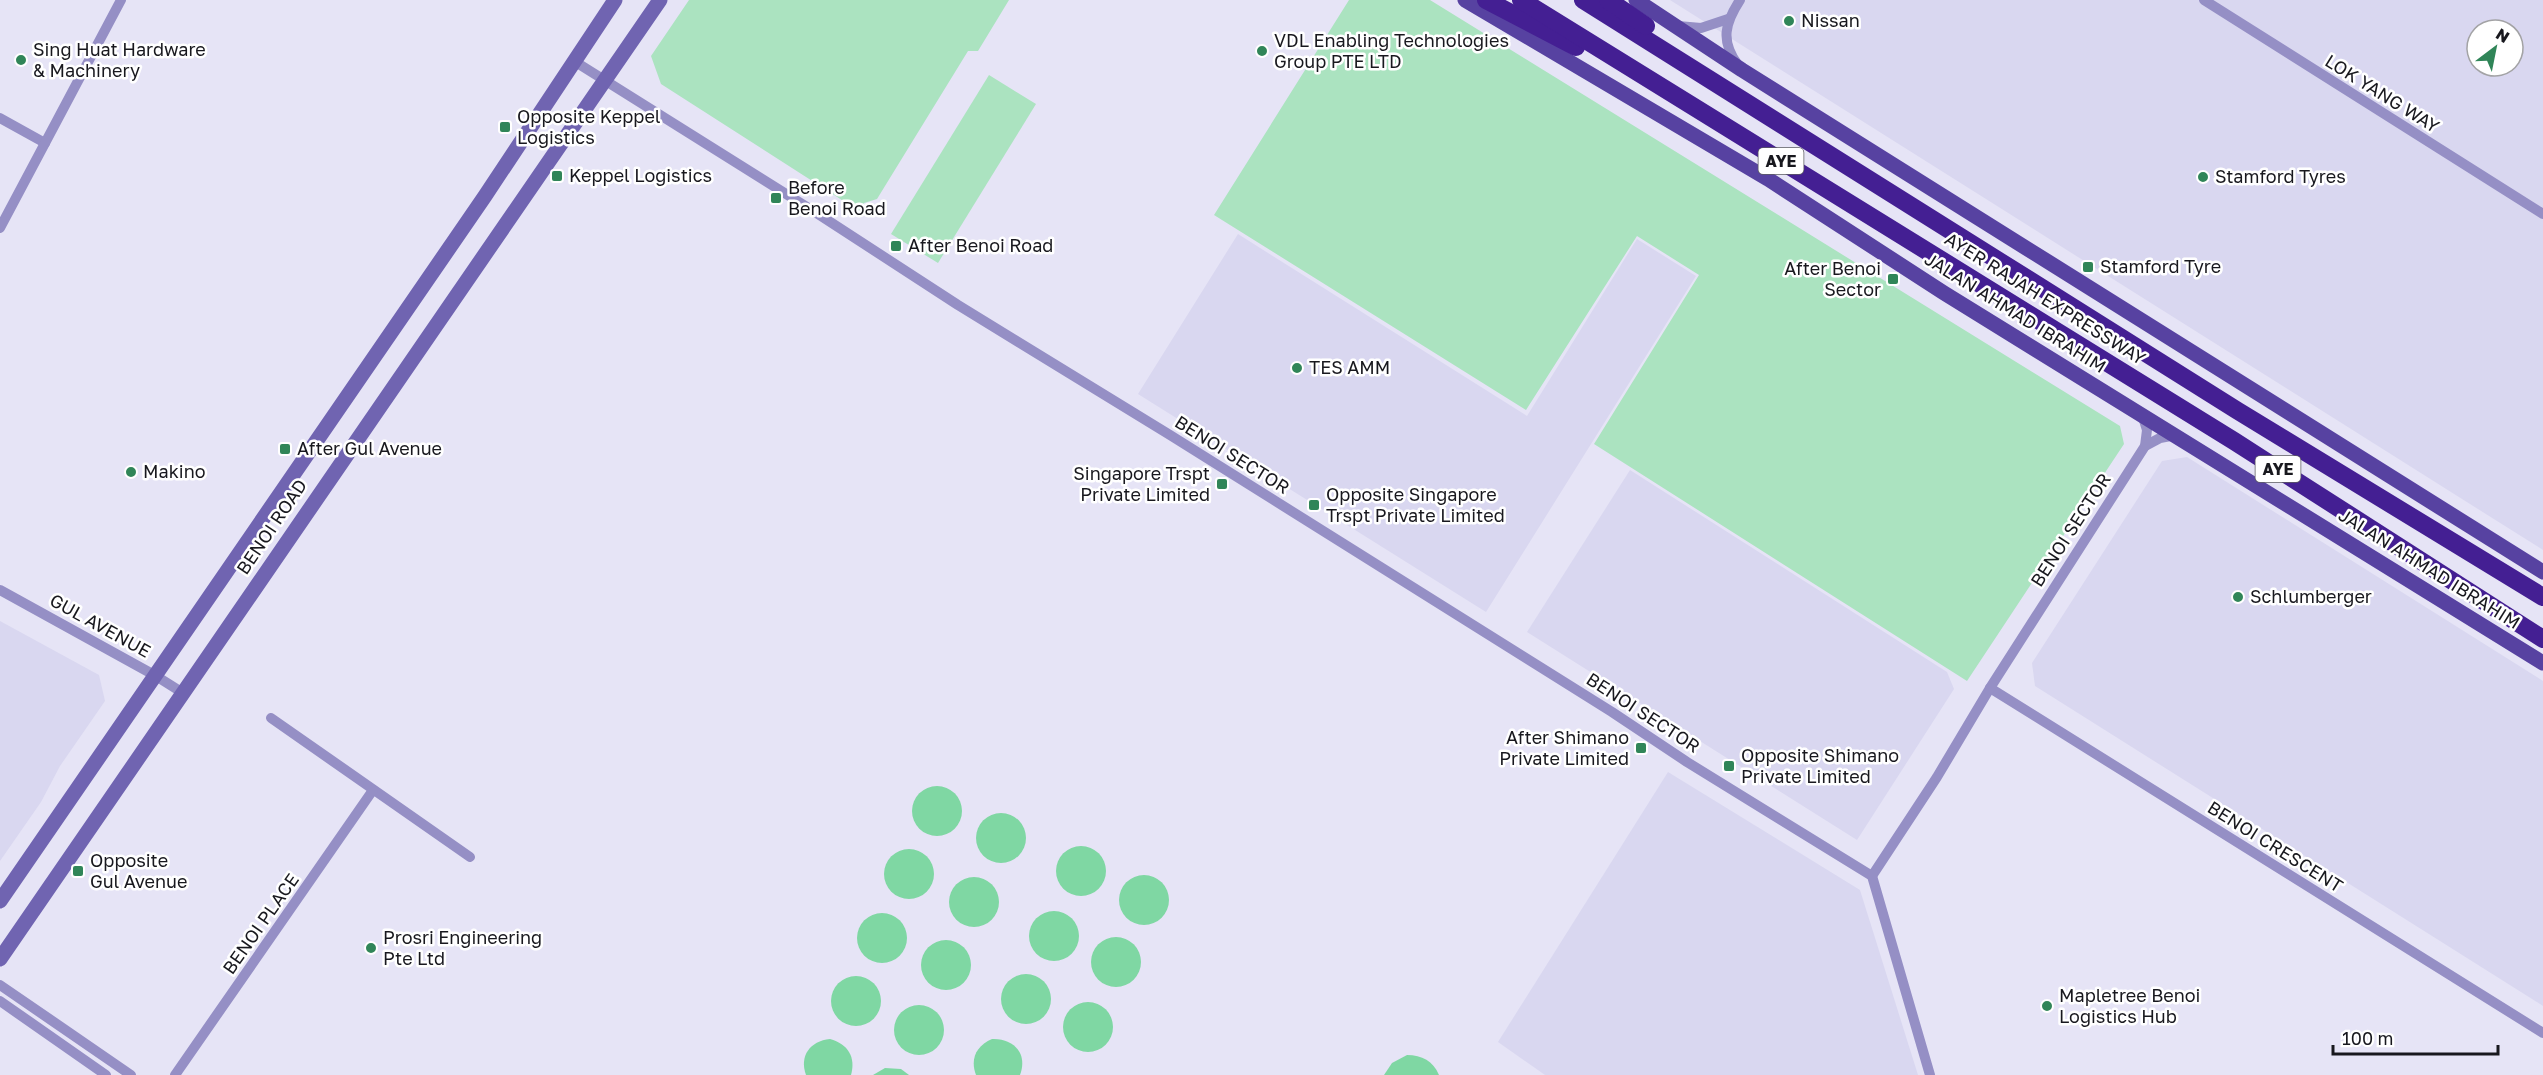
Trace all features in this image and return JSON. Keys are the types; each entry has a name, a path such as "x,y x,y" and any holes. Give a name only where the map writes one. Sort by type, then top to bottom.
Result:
{"highway":[{"path":"1486,0 1593,55 1612,58"},
{"name":"AYER RAJAH EXPRESSWAY","path":"1521,0 2234,441 2543,639"},
{"name":"AYER RAJAH EXPRESSWAY","path":"1583,0 2238,411 2543,597"},
{"path":"1608,0 1663,37 1745,101"}],"main road":[{"name":"BENOI ROAD","path":"0,901 485,196 615,0"},
{"name":"BENOI ROAD","path":"0,959 660,0"},
{"name":"JALAN AHMAD IBRAHIM","path":"1465,0 1768,179 1940,291 2543,663"},
{"path":"1635,0 1742,70 2543,573"}],"street":[{"path":"0,228 121,0"},
{"path":"1740,0 1728,20 1728,49 1742,70"},
{"name":"LOK YANG WAY","path":"2204,0 2543,214"},
{"path":"1674,25 1701,28 1728,20"},
{"name":"BENOI SECTOR","path":"574,61 958,305 1170,435 1612,712 1687,762 1872,876 1937,777 1990,688 2145,446"},
{"path":"0,118 45,142"},
{"path":"2142,414 2147,430 2145,446"},
{"path":"2145,446 2160,438 2176,435"},
{"name":"GUL AVENUE","path":"0,590 183,693"},
{"name":"BENOI CRESCENT","path":"1990,688 2543,1033"},
{"path":"271,718 470,858"},
{"name":"BENOI PLACE","path":"175,1075 373,790"},
{"path":"1872,876 1930,1075"},
{"path":"0,985 131,1075"},
{"path":"0,1001 106,1075"}],"shaded area":[{"path":"689,0 1009,0 978,51 968,51 877,199 864,203 859,211 661,84 651,56"},
{"path":"1349,0 1430,0 2120,426 2124,444 1967,681 1594,444 1699,275 1637,236 1526,410 1214,215"},
{"path":"1670,0 2543,0 2543,550"},
{"path":"989,75 1036,104 938,263 891,234"},
{"path":"1238,234 1527,416 1637,239 1696,276 1486,612 1138,394"},
{"path":"2187,457 2543,681 2543,1006 2035,686 2032,663 2162,461"},
{"path":"1630,470 1947,672 1954,689 1857,840 1527,632"},
{"path":"0,621 99,675 105,701 60,766 41,802 0,861"},
{"path":"1668,772 1860,890 1918,1075 1545,1075 1498,1042"},
{"path":"937,786 955,793 962,811 955,829 937,836 919,829 912,811 919,793"},
{"path":"1001,813 1019,820 1026,838 1019,856 1001,863 983,856 976,838 983,820"},
{"path":"1081,846 1099,853 1106,871 1099,889 1081,896 1063,889 1056,871 1063,853"},
{"path":"909,849 927,856 934,874 927,892 909,899 891,892 884,874 891,856"},
{"path":"1144,875 1162,882 1169,900 1162,918 1144,925 1126,918 1119,900 1126,882"},
{"path":"974,877 992,884 999,902 992,920 974,927 956,920 949,902 956,884"},
{"path":"1054,911 1072,918 1079,936 1072,954 1054,961 1036,954 1029,936 1036,918"},
{"path":"882,913 900,920 907,938 900,956 882,963 864,956 857,938 864,920"},
{"path":"1116,937 1134,944 1141,962 1134,980 1116,987 1098,980 1091,962 1098,944"},
{"path":"946,940 964,947 971,965 964,983 946,990 928,983 921,965 928,947"},
{"path":"1026,974 1044,981 1051,999 1044,1017 1026,1024 1008,1017 1001,999 1008,981"},
{"path":"856,976 874,983 881,1001 874,1019 856,1026 838,1019 831,1001 838,983"},
{"path":"1088,1002 1106,1009 1113,1027 1106,1045 1088,1052 1070,1045 1063,1027 1070,1009"},
{"path":"919,1005 937,1012 944,1030 937,1048 919,1055 901,1048 894,1030 901,1012"},
{"path":"830,1039 842,1044 849,1052 852,1062 851,1075 806,1075 804,1062 808,1051 817,1043"},
{"path":"992,1039 1007,1041 1017,1049 1022,1060 1020,1075 976,1075 974,1058 978,1049"},
{"path":"1407,1055 1426,1060 1434,1066 1439,1075 1384,1075 1392,1063"},
{"path":"885,1068 901,1069 909,1075 873,1075"}],"place":[{"name":"Nissan","path":"1789,21"},
{"name":"VDL Enabling Technologies Group PTE LTD","path":"1262,51"},
{"name":"Sing Huat Hardware & Machinery","path":"21,60"},
{"name":"Opposite Keppel Logistics","path":"505,127"},
{"name":"Keppel Logistics","path":"557,176"},
{"name":"Stamford Tyres","path":"2203,177"},
{"name":"Before Benoi Road","path":"776,198"},
{"name":"After Benoi Road","path":"896,246"},
{"name":"Stamford Tyre","path":"2088,267"},
{"name":"After Benoi Sector","path":"1893,279"},
{"name":"TES AMM","path":"1297,368"},
{"name":"After Gul Avenue","path":"285,449"},
{"name":"Makino","path":"131,472"},
{"name":"Singapore Trspt Private Limited","path":"1222,484"},
{"name":"Opposite Singapore Trspt Private Limited","path":"1314,505"},
{"name":"Schlumberger","path":"2238,597"},
{"name":"After Shimano Private Limited","path":"1641,748"},
{"name":"Opposite Shimano Private Limited","path":"1729,766"},
{"name":"Opposite Gul Avenue","path":"78,871"},
{"name":"Prosri Engineering Pte Ltd","path":"371,948"},
{"name":"Mapletree Benoi Logistics Hub","path":"2047,1006"}]}
